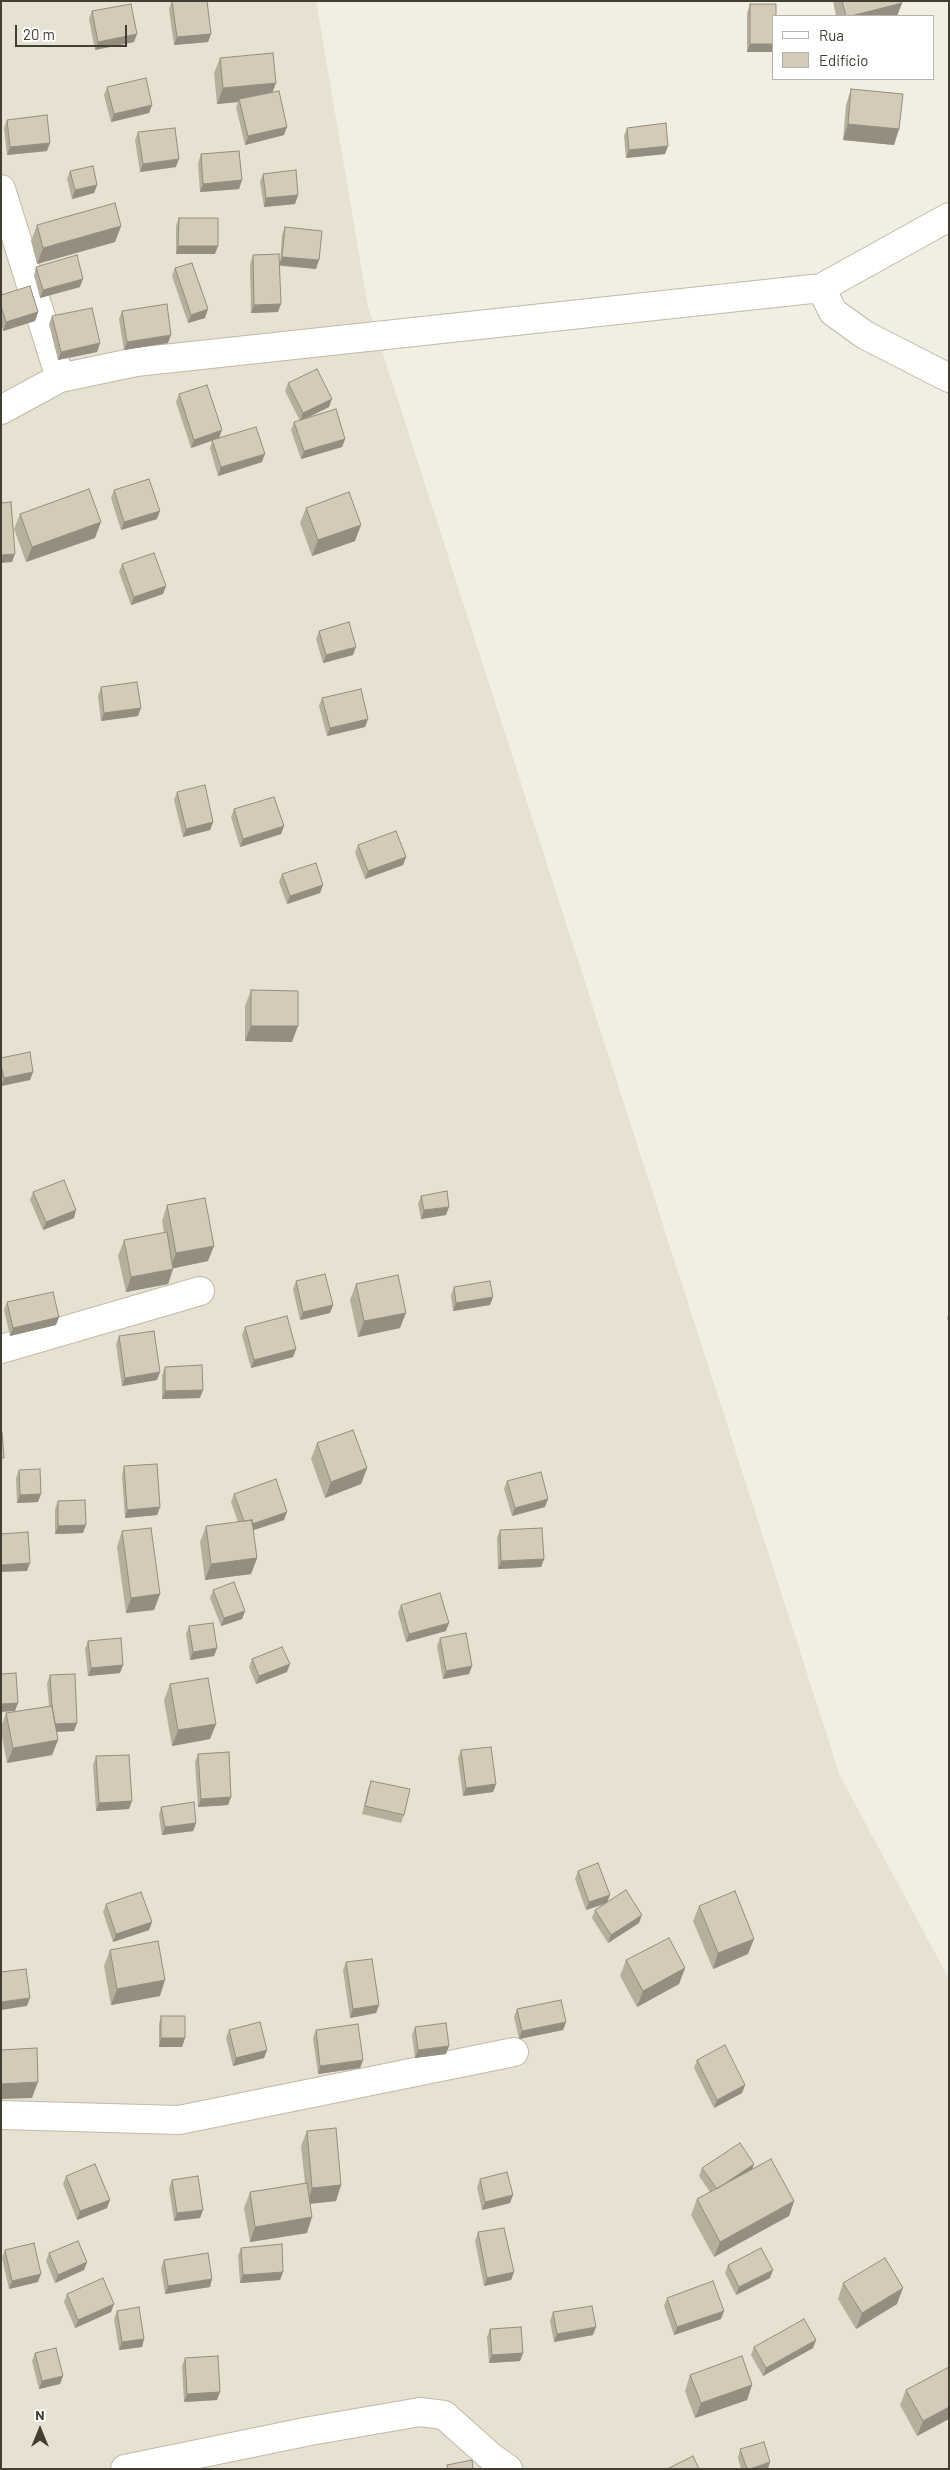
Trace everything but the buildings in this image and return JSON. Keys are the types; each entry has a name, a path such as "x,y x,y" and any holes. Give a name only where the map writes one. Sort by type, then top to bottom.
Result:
{"street":[{"path":"1,189 60,378"},
{"path":"1,410 60,378 136,362 821,288 949,217"},
{"path":"821,288 833,312 865,335 949,378"},
{"path":"1,1349 200,1291"},
{"path":"1,2115 179,2120 514,2052"},
{"path":"125,2469 420,2412 444,2415 490,2457 508,2469"}],"shaded area":[{"path":"1,1 316,1 368,307 840,1776 949,1979 949,2469 1,2469"}]}
